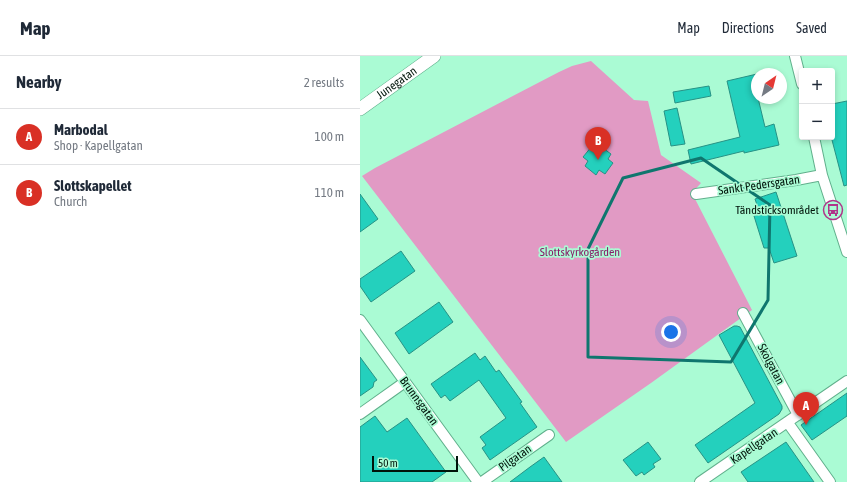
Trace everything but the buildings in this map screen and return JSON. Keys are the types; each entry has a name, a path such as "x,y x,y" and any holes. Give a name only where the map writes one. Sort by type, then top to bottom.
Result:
{"street":[{"name":"Junegatan","path":"360,109 434,56"},
{"path":"795,56 799,72"},
{"path":"815,140 822,175 847,252"},
{"name":"Sankt Pedersgatan","path":"696,194 822,175"},
{"name":"Skolgatan","path":"743,313 798,415"},
{"name":"Brunnsgatan","path":"360,320 478,482"},
{"path":"360,414 405,382"},
{"name":"Kapellgatan","path":"700,482 847,382"},
{"path":"788,423 830,482"},
{"name":"Pilgatan","path":"482,482 549,435"}],"highlighted area":[{"path":"701,158 770,205 768,300 731,362 588,357 588,249 623,178"}],"green space":[{"name":"Slottskyrkogården","path":"591,61 634,100 648,101 661,155 701,183 692,193 752,310 566,442 362,176 559,72 572,66"}],"place":[{"name":"Slottskapellet","path":"598,160"},
{"name":"Tändsticksområdet","path":"833,210"},
{"name":"Marbodal","path":"806,425"}]}
